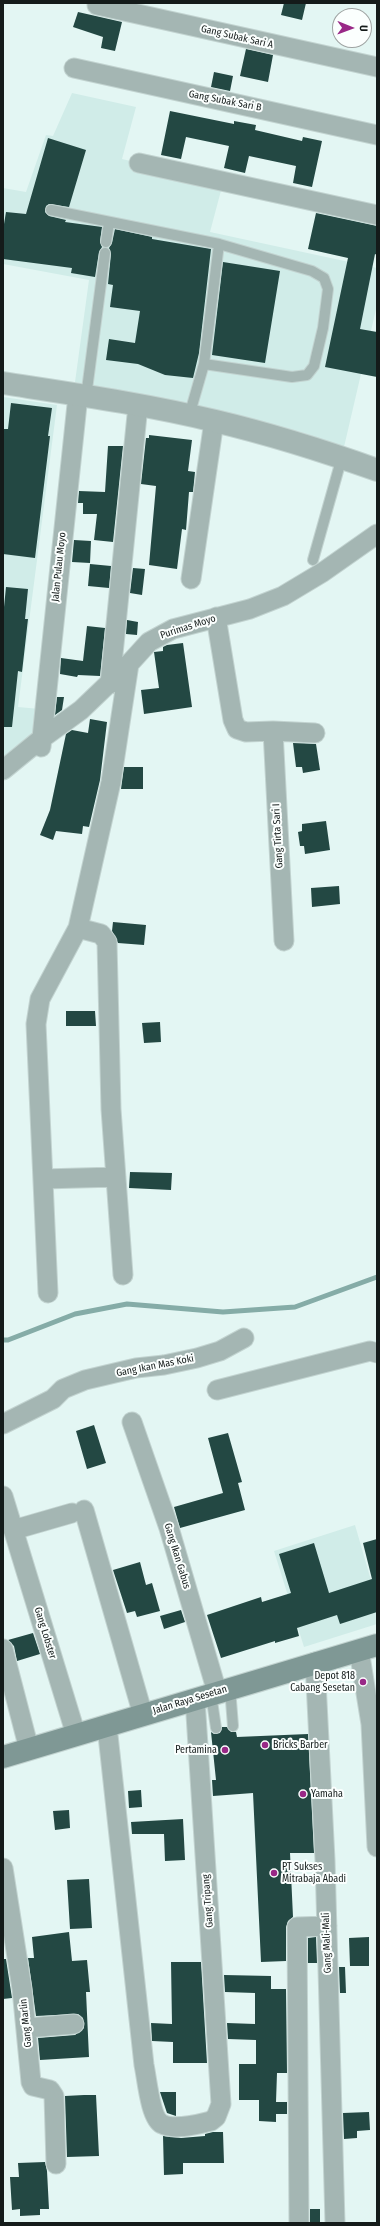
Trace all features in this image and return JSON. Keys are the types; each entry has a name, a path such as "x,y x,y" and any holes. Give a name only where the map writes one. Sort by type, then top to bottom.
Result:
{"main road":[{"name":"Jalan Raya Sesetan","path":"3,1757 315,1662 368,1648"}],"street":[{"name":"Gang Subak Sari A","path":"97,5 377,67"},
{"name":"Gang Subak Sari B","path":"74,68 377,135"},
{"path":"139,164 377,216"},
{"path":"3,383 138,405 214,421 342,458 377,470"},
{"name":"Jalan Pulau Moyo","path":"3,785 40,754 82,396"},
{"path":"110,684 138,405"},
{"path":"191,579 214,421"},
{"name":"Purimas Moyo","path":"3,770 41,739 81,710 110,684 149,642 162,634 216,617 250,609 283,596 323,572 377,534"},
{"path":"216,617 233,720 238,729 246,732 273,731 315,733"},
{"path":"48,1293 36,1024 40,999 78,928 111,782 129,664"},
{"name":"Gang Tirta Sari I","path":"273,731 284,941"},
{"path":"78,928 101,934 107,942 111,1109 122,1275"},
{"path":"43,1179 116,1177"},
{"name":"Gang Ikan Mas Koki","path":"3,1424 46,1403 63,1389 85,1380 136,1368 164,1366 197,1358 220,1351 244,1338"},
{"path":"216,1390 302,1367 370,1352 377,1353"},
{"name":"Gang Ikan Gabus","path":"132,1422 169,1528 214,1693"},
{"name":"Gang Lobster","path":"3,1496 76,1735"},
{"path":"13,1530 78,1511 143,1714"},
{"path":"368,1648 374,1738 377,1846"},
{"path":"3,1649 29,1749"},
{"name":"Gang Mali-Mali","path":"315,1662 327,1926 335,2223"},
{"name":"Gang Tripang","path":"107,1726 144,2065 156,2118 160,2124 169,2126 211,2122 216,2117 221,2104 214,1693"},
{"name":"Gang Marlin","path":"3,1868 27,2028 33,2086 50,2090 54,2096 56,2164"},
{"path":"298,2223 297,1927 327,1926"},
{"path":"27,2028 74,2024"}],"lane":[{"path":"51,210 109,223 219,244 312,271 324,278 328,289 324,320 314,366 307,375 292,377 204,364"},
{"path":"106,242 109,223"},
{"path":"189,416 204,364 219,244"},
{"path":"82,396 105,253"},
{"path":"313,560 342,458"},
{"path":"214,1693 233,1726"},
{"path":"214,1693 216,1728"}],"shaded area":[{"path":"72,93 136,107 122,159 223,183 210,232 377,268 377,305 344,447 301,432 206,407 75,382 89,280 3,264 3,188 26,192 46,135 53,136"},
{"path":"3,397 57,405 18,707 40,709 35,739 3,765"},
{"path":"355,1525 377,1601 377,1624 304,1647 274,1551"}],"building":[{"path":"284,3 306,3 302,20 281,15"},
{"path":"78,12 122,22 115,51 101,48 103,37 73,27"},
{"path":"246,49 273,55 268,82 240,76"},
{"path":"214,72 233,76 230,91 211,87"},
{"path":"170,111 234,124 234,121 256,125 255,130 302,141 303,137 322,141 312,187 293,183 296,166 249,156 245,173 224,168 229,146 186,137 181,159 161,155"},
{"path":"48,138 86,150 69,207 49,204 46,206 45,212 49,216 66,220 65,222 102,227 100,241 102,247 99,252 95,277 71,273 72,268 3,259 3,230 6,212 26,214"},
{"path":"316,213 377,226 377,255 375,254 360,329 377,332 377,377 325,367 348,258 308,249"},
{"path":"115,229 152,237 152,239 211,249 199,353 193,378 165,375 138,364 106,360 109,339 135,343 140,311 110,307 113,285 108,284 111,254 109,248 112,243"},
{"path":"223,262 280,271 265,363 212,355"},
{"path":"11,403 52,408 35,558 3,554 3,429 8,429"},
{"path":"149,435 192,440 188,471 195,472 193,492 189,492 186,530 182,529 177,569 149,565 156,486 141,484 146,438 149,438"},
{"path":"108,446 123,446 113,542 94,540 97,514 83,514 83,503 78,503 79,491 105,492"},
{"path":"74,540 91,541 90,563 72,562"},
{"path":"90,564 111,566 109,588 88,586"},
{"path":"133,568 145,569 142,595 130,593"},
{"path":"6,587 28,589 25,619 28,619 22,672 18,671 12,727 3,727 3,617"},
{"path":"127,620 138,622 137,635 126,634"},
{"path":"87,626 105,628 100,676 78,675 77,677 60,674 61,658 83,661"},
{"path":"183,643 192,707 144,714 141,690 159,688 154,652 163,651 163,647 167,645"},
{"path":"57,697 64,697 62,710 55,715"},
{"path":"90,719 107,722 100,780 89,827 83,826 82,834 56,831 53,840 40,835 50,810 66,734 72,730 88,733"},
{"path":"293,743 316,744 320,770 303,773 302,767 296,767"},
{"path":"124,767 143,767 143,789 121,789"},
{"path":"326,821 330,850 305,854 304,846 300,846 298,832 302,831 302,824"},
{"path":"339,886 340,904 312,907 311,888"},
{"path":"113,922 146,925 144,945 118,943 112,931"},
{"path":"66,1011 95,1011 96,1026 66,1026"},
{"path":"160,1022 161,1042 144,1043 142,1023"},
{"path":"130,1172 172,1173 171,1190 129,1188"},
{"path":"94,1425 106,1463 87,1469 76,1431"},
{"path":"228,1433 242,1482 238,1483 245,1510 180,1528 174,1507 223,1493 208,1438"},
{"path":"377,1539 377,1612 340,1624 337,1615 297,1628 299,1636 275,1643 275,1641 221,1658 207,1615 261,1597 262,1602 291,1593 279,1554 314,1543 329,1593 372,1579 363,1543"},
{"path":"140,1562 146,1585 152,1583 160,1611 137,1617 135,1611 127,1613 113,1570"},
{"path":"181,1610 185,1622 164,1629 160,1616"},
{"path":"33,1633 40,1654 17,1661 14,1646 8,1640"},
{"name":"PT Sukses Mitrabaja Abadi","path":"222,1727 227,1727 231,1732 236,1732 237,1737 308,1734 314,1853 290,1853 293,1917 288,1921 286,1927 286,1961 261,1962 253,1793 213,1796 212,1780 216,1780 211,1732 214,1734 220,1733"},
{"path":"141,1790 142,1807 129,1808 128,1791"},
{"path":"69,1810 70,1828 55,1830 53,1811"},
{"path":"183,1819 185,1860 165,1861 164,1834 132,1834 131,1822"},
{"path":"89,1879 92,1928 70,1929 67,1880"},
{"path":"69,1932 72,1961 87,1960 90,1992 86,1992 89,2057 40,2060 38,2038 75,2035 84,2028 83,2018 78,2014 36,2016 28,1958 34,1958 32,1937"},
{"path":"316,1937 317,1963 308,1963 308,1938"},
{"path":"369,1937 369,1966 350,1966 349,1938"},
{"path":"3,1959 6,1959 12,1998 3,1999"},
{"path":"171,1962 201,1962 207,2063 173,2063 173,2042 152,2041 151,2023 172,2024"},
{"path":"339,1967 345,1967 346,1993 340,1993"},
{"path":"224,1975 271,1976 271,1989 286,1989 287,2073 277,2073 276,2102 287,2102 287,2114 276,2114 276,2122 259,2121 259,2100 239,2100 239,2064 256,2064 256,2040 228,2039 227,2023 255,2024 255,1993 225,1992"},
{"path":"160,2092 176,2092 176,2116 167,2113"},
{"path":"96,2095 99,2156 67,2157 65,2096"},
{"path":"369,2112 370,2130 357,2131 357,2138 344,2139 343,2113"},
{"path":"223,2132 224,2163 183,2163 183,2174 164,2175 163,2136 181,2138 205,2136 205,2134"},
{"path":"45,2162 47,2171 49,2209 40,2209 40,2215 20,2216 20,2209 12,2210 10,2177 19,2177 18,2163"},
{"path":"310,2209 320,2209 320,2223 310,2223"}],"waterway":[{"path":"3,1340 8,1340 75,1314 127,1304 223,1312 295,1307 377,1277"}],"place":[{"name":"Depot 818 Cabang Sesetan","path":"363,1682"},
{"name":"Bricks Barber","path":"265,1745"},
{"name":"Pertamina","path":"225,1750"},
{"name":"Yamaha","path":"303,1794"},
{"name":"PT Sukses Mitrabaja Abadi","path":"274,1873"}]}
